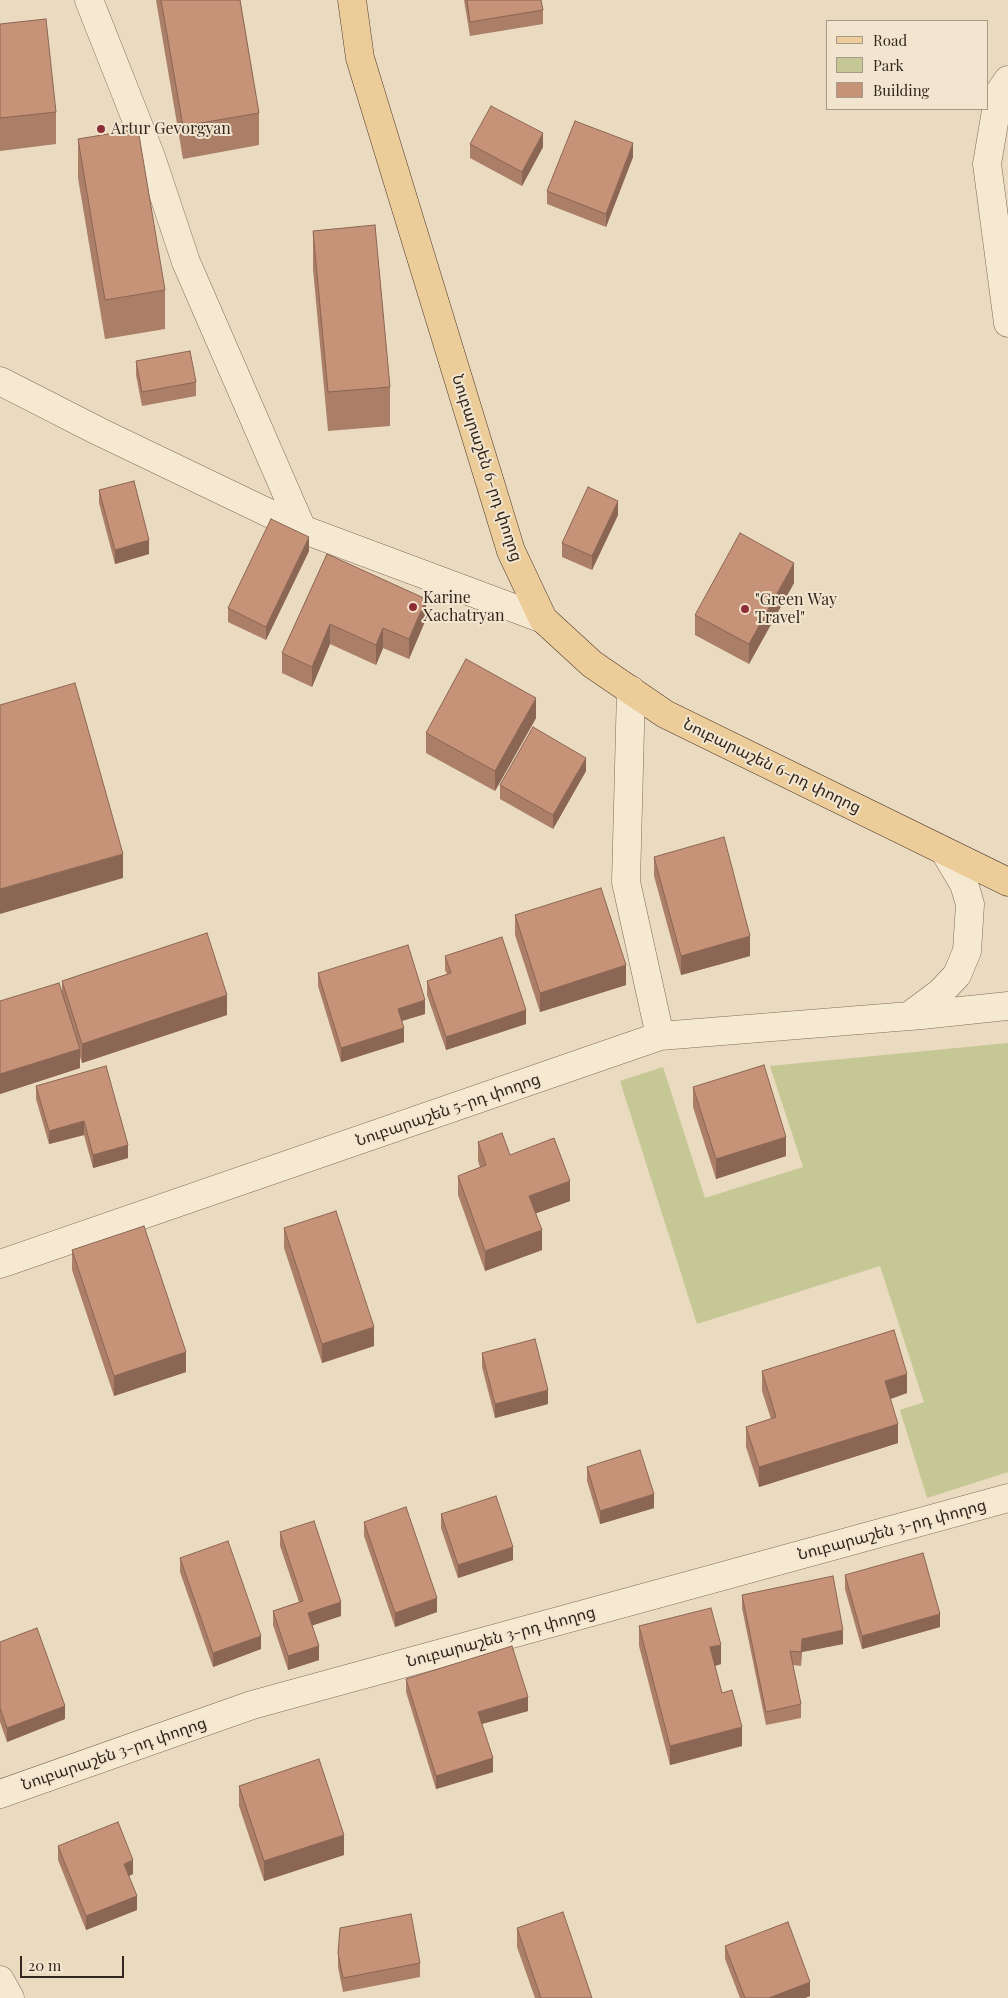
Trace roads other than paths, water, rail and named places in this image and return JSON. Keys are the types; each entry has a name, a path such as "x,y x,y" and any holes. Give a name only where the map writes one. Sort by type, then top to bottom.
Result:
{"main road":[{"name":"Նուբարաշեն 6-րդ փողոց","path":"352,0 360,58 510,551 543,619 592,664 665,714 1008,882"}],"street":[{"path":"89,0 151,157 186,262 302,529"},
{"path":"1008,80 998,93 987,164 1008,324"},
{"path":"0,381 98,431 302,529 543,619"},
{"path":"631,690 626,882 660,1036"},
{"path":"909,1016 940,994 957,975 967,951 970,904 964,884 945,852"},
{"name":"Նուբարաշեն 5-րդ փողոց","path":"0,1264 660,1036 1008,1006"},
{"name":"Նուբարաշեն 3-րդ փողոց","path":"0,1794 252,1705 1008,1498"},
{"path":"0,1980 10,1998"}],"place":[{"name":"Artur Gevorgyan","path":"101,129"},
{"name":"Karine Xachatryan","path":"413,607"},
{"name":"\"Green Way Travel\"","path":"745,609"}]}
